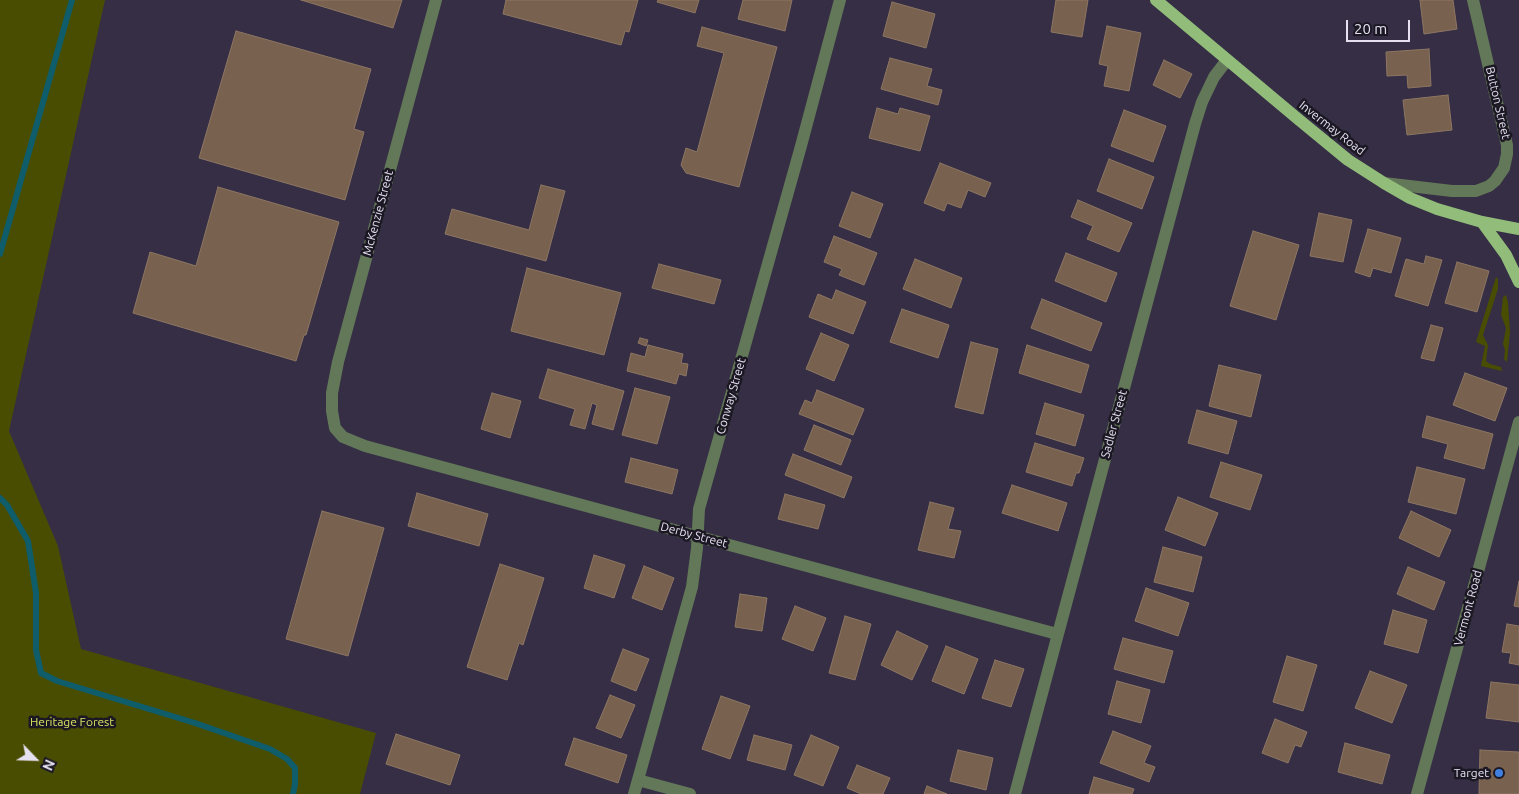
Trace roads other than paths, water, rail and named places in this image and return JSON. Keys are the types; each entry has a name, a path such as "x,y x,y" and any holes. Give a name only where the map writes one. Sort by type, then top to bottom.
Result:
{"main road":[{"name":"Invermay Road","path":"1156,0 1348,160 1384,183 1419,202 1482,222 1519,229"},
{"path":"1482,222 1506,255 1519,282"}],"street":[{"name":"McKenzie Street","path":"335,428 332,411 332,393 338,362 436,0"},
{"name":"Conway Street","path":"634,794 692,587 699,509 840,0"},
{"name":"Button Street","path":"1384,183 1467,192 1489,186 1500,175 1508,154 1508,145 1474,0"},
{"name":"Sadler Street","path":"1015,794 1195,124 1202,102 1214,78 1228,60"},
{"name":"Vermont Road","path":"1417,794 1519,422"},
{"name":"Derby Street","path":"335,428 342,437 365,446 1057,634"},
{"path":"638,780 690,794"}],"waterway":[{"path":"0,254 72,0"},
{"path":"0,498 7,505 28,541 36,593 36,650 41,673 57,681 195,723 270,749 287,759 295,768 293,794"}],"place":[{"name":"Target","path":"1499,773"}],"park label":[{"name":"Heritage Forest","path":"72,722"}]}
